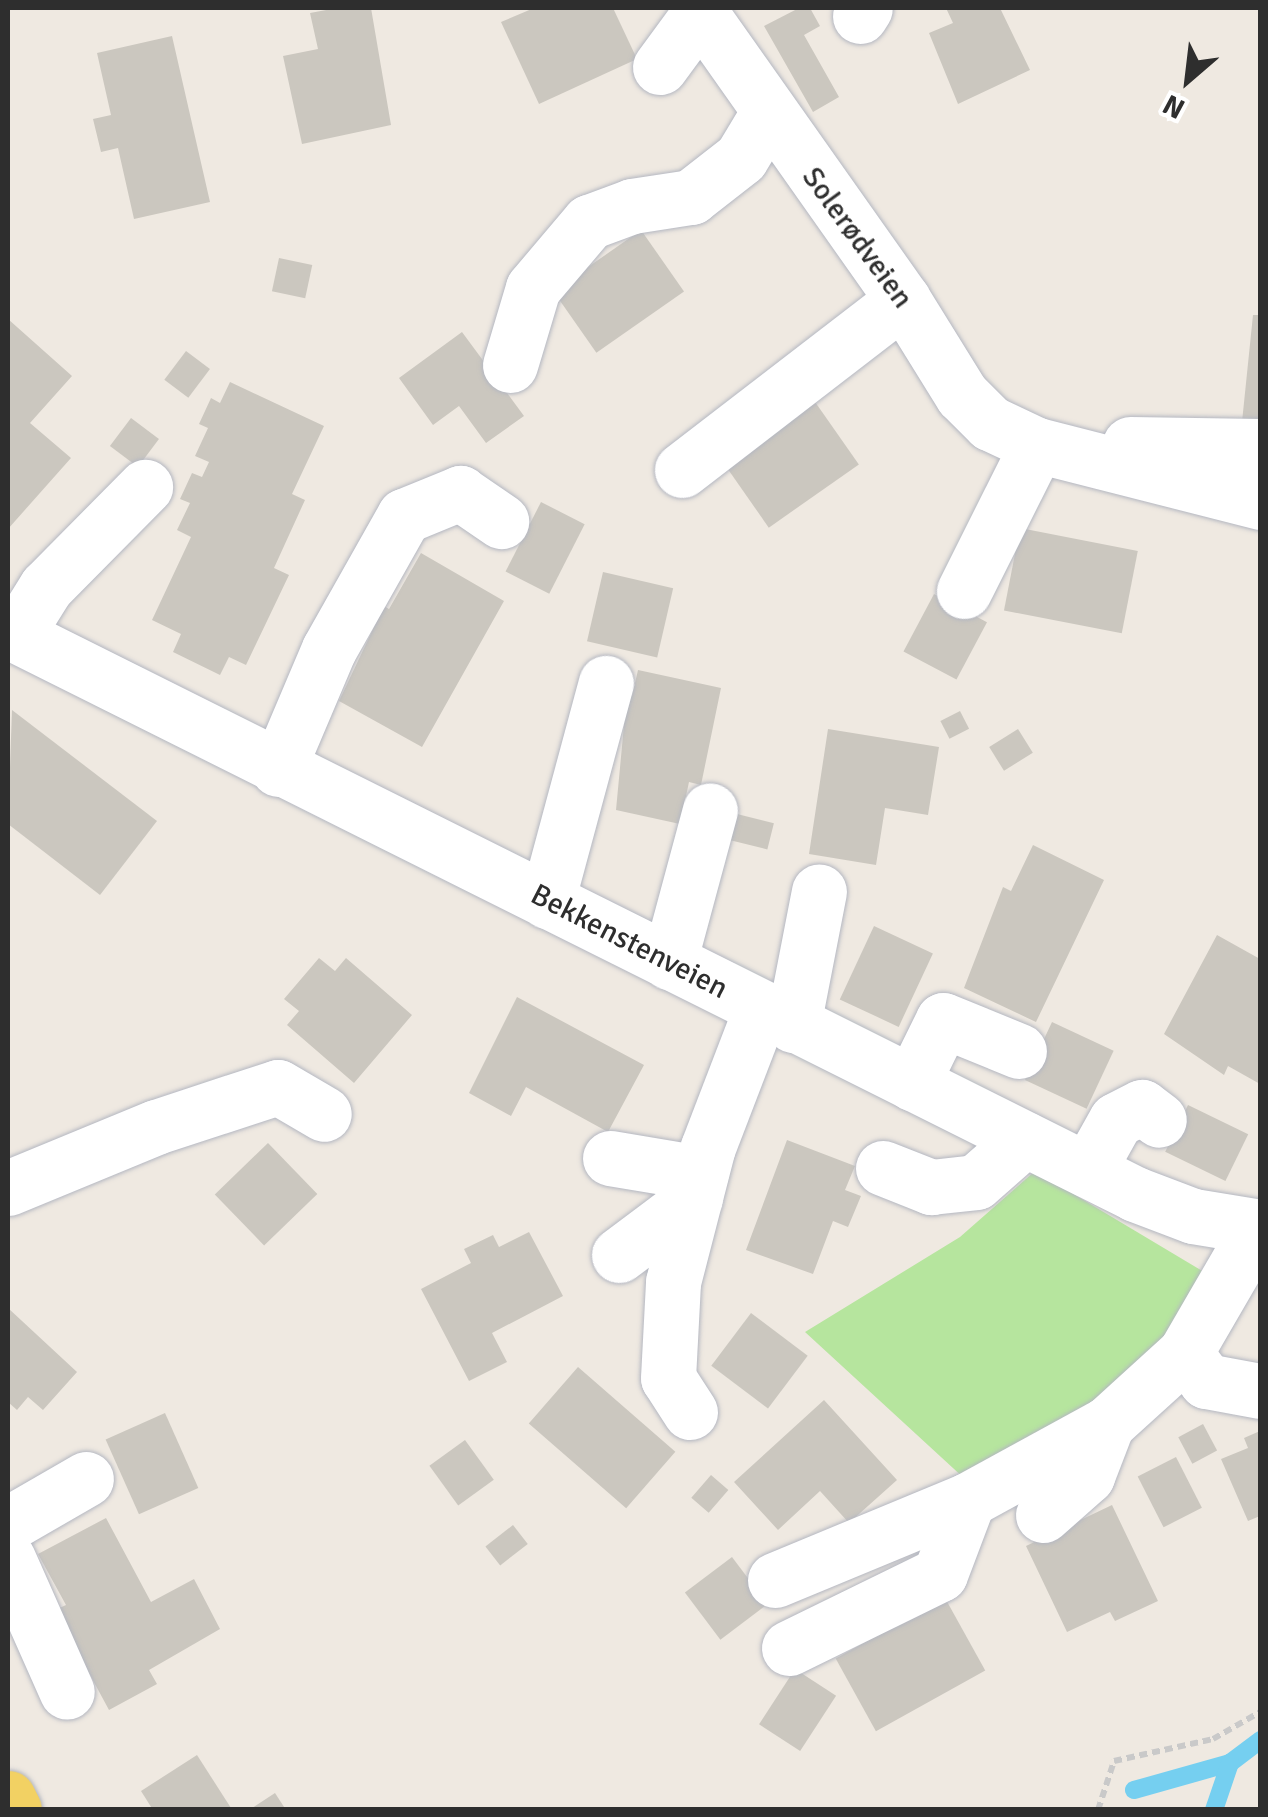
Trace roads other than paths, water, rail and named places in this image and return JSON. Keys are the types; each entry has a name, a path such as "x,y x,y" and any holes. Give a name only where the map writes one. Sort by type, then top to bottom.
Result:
{"main road":[{"path":"8,1798 14,1810"}],"street":[{"path":"660,67 698,10"},
{"name":"Solerødveien","path":"698,10 903,300 962,395 990,423 1037,445"},
{"path":"510,365 533,288 588,222 632,206 691,197 741,158 768,113"},
{"path":"682,470 903,300"},
{"path":"1037,445 1260,446"},
{"path":"1037,445 1260,502"},
{"path":"964,591 1037,445"},
{"path":"12,633 46,587 145,487"},
{"path":"278,769 329,648 404,516 460,493 501,521"},
{"name":"Bekkenstenveien","path":"12,633 1088,1170 1193,1216 1259,1227"},
{"path":"547,901 606,683"},
{"path":"669,962 710,810"},
{"path":"690,1412 668,1378 673,1282 698,1185 777,1017 819,891"},
{"path":"912,1084 943,1020 1019,1051"},
{"path":"8,1188 156,1127 278,1087 324,1114"},
{"path":"1088,1170 1116,1120 1142,1108 1158,1120"},
{"path":"883,1168 931,1188 976,1182 1025,1139"},
{"path":"610,1158 698,1185"},
{"path":"619,1255 698,1185"},
{"path":"774,1580 968,1500 1107,1424 1186,1353 1259,1227"},
{"path":"1186,1353 1206,1381 1260,1390"},
{"path":"1043,1515 1087,1476 1107,1424"},
{"path":"8,1524 86,1479"},
{"path":"790,1648 940,1574 968,1500"},
{"path":"8,1559 68,1692"}],"waterway":[{"path":"1134,1790 1230,1763 1260,1740"},
{"path":"1214,1810 1230,1763"}]}
